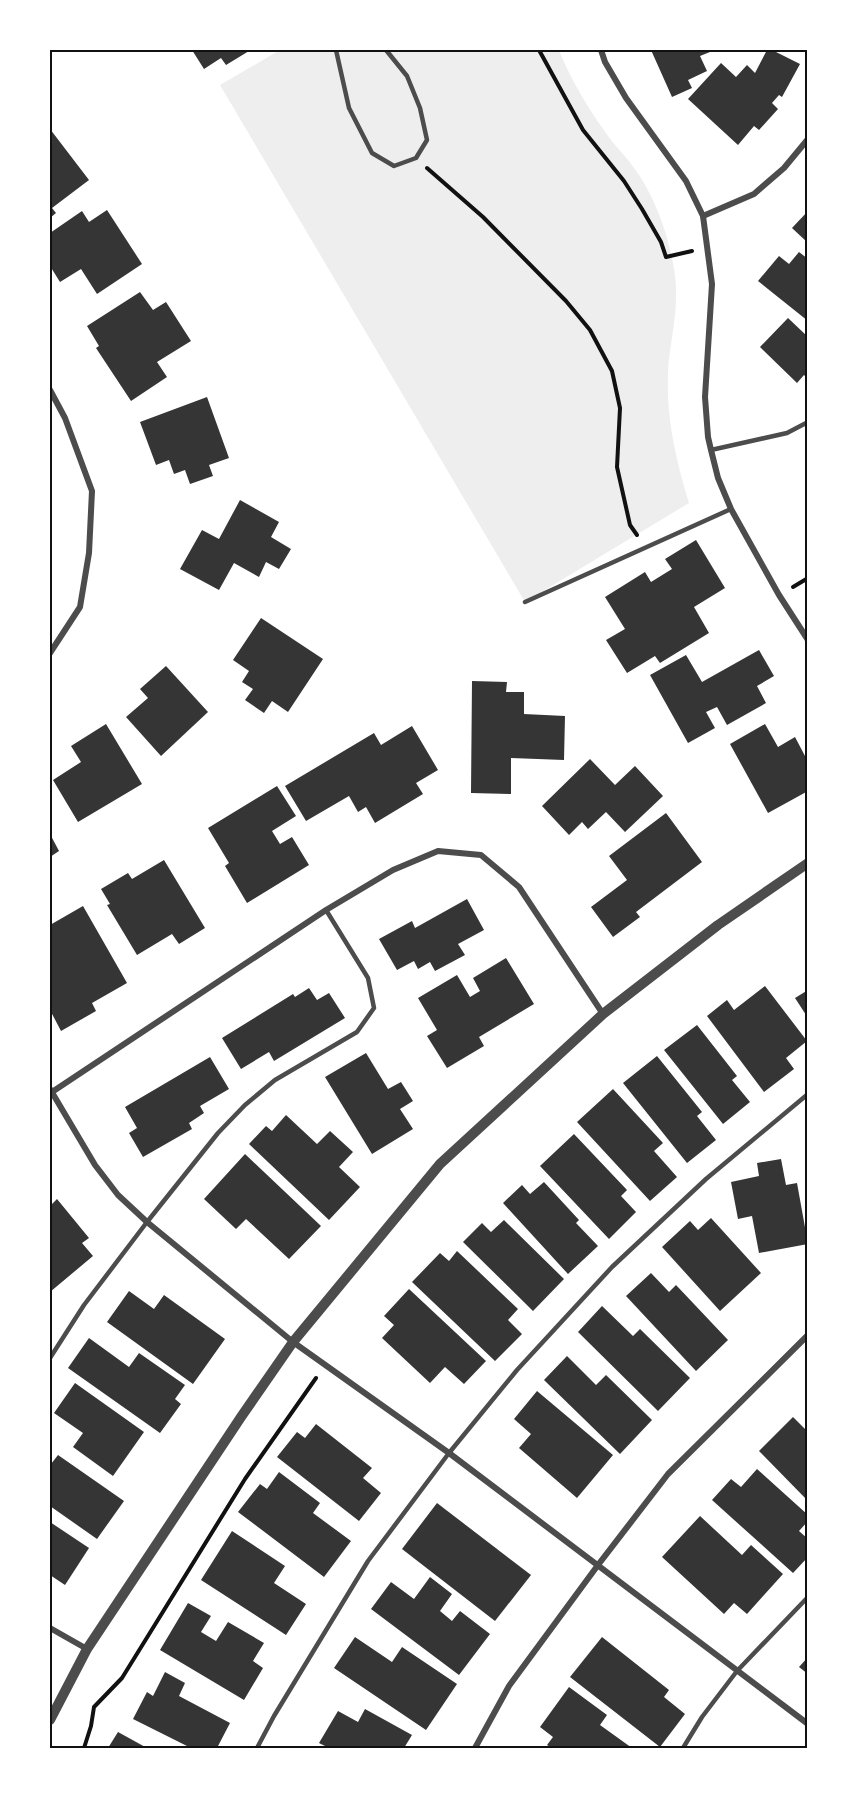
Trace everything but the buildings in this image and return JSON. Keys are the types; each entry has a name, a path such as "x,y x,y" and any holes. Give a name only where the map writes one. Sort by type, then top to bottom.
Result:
{"street":[{"path":"601,50 605,62 626,98 686,181 703,216 712,284 705,397 711,450 718,478 731,509 807,640"},
{"path":"703,216 754,194 784,168 807,139"},
{"path":"50,390 65,418 93,491 89,553 80,607 50,653"},
{"path":"603,1014 519,886 481,855 438,851 393,870 326,910 51,1090 95,1165 118,1195 147,1222 292,1342 449,1453 807,1724"},
{"path":"50,1720 87,1649 292,1342 440,1164 603,1014 718,925 807,863"},
{"path":"475,1749 509,1686 668,1474 807,1335"},
{"path":"50,1628 87,1649"}],"lane":[{"path":"336,50 349,108 372,153 394,166 416,158 427,140 420,108 407,76 386,50"},
{"path":"711,450 787,433 807,422"},
{"path":"525,602 731,509"},
{"path":"50,1358 84,1305 218,1133 245,1105 275,1080 357,1032 374,1008 368,978 326,910"},
{"path":"257,1749 274,1716 368,1561 449,1453 517,1370 612,1267 706,1179 807,1094"},
{"path":"683,1749 702,1717 738,1671 807,1597"}],"path":[{"path":"539,50 583,130 624,181 642,209 661,242 666,257 707,247"},
{"path":"416,158 483,217 566,301 590,330 612,371 620,408 617,467 630,525 646,548"},
{"path":"84,1749 94,1707 122,1678 245,1479 325,1365"}],"shaded area":[{"path":"280,50 559,50 589,108 644,183 658,211 667,238 674,267 676,290 668,373 670,423 689,503 525,602 220,85"}]}
